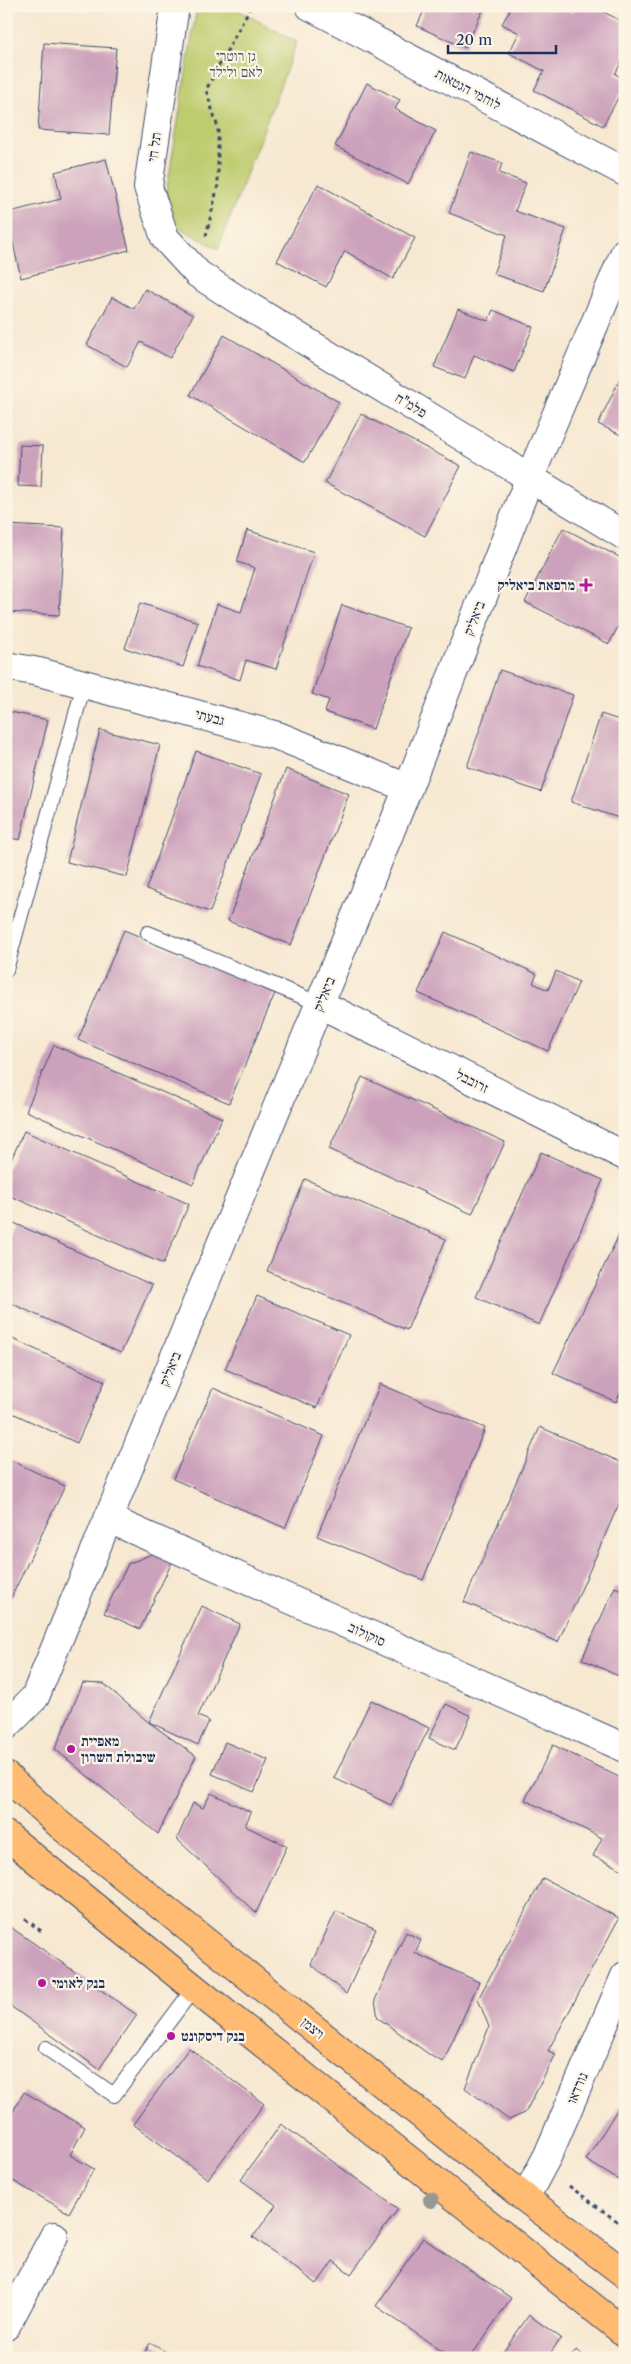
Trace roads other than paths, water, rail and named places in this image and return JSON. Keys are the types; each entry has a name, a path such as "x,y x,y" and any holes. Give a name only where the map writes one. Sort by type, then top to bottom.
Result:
{"main road":[{"name":"ויצמן","path":"6,1776 60,1825 526,2198 625,2274"},
{"path":"6,1835 625,2333"}],"street":[{"name":"תל חי","path":"175,6 148,187 165,238 198,274"},
{"name":"לוחמי הגטאות","path":"310,6 625,172"},
{"name":"ביאליק","path":"6,1726 35,1697 408,788 530,477 625,252"},
{"name":"פלמ\"ח","path":"198,274 625,536"},
{"name":"גבעתי","path":"6,666 84,684 278,736 408,788"},
{"name":"זרובבל","path":"320,1004 625,1156"},
{"name":"סוקולוב","path":"109,1519 625,1748"},
{"name":"נורדאו","path":"526,2198 543,2167 625,1976"},
{"path":"6,2326 54,2236"}],"lane":[{"path":"6,970 84,684"},
{"path":"148,933 320,1004"},
{"path":"46,2048 114,2095 194,1988"}],"place":[{"name":"מרפאת ביאליק","path":"586,585"},
{"name":"מאפיית שיבולת השרון","path":"71,1749"},
{"name":"בנק לאומי","path":"42,1983"},
{"name":"בנק דיסקונט","path":"171,2036"}],"park label":[{"name":"גן רוטרי לאם ולילד","path":"236,64"}]}
